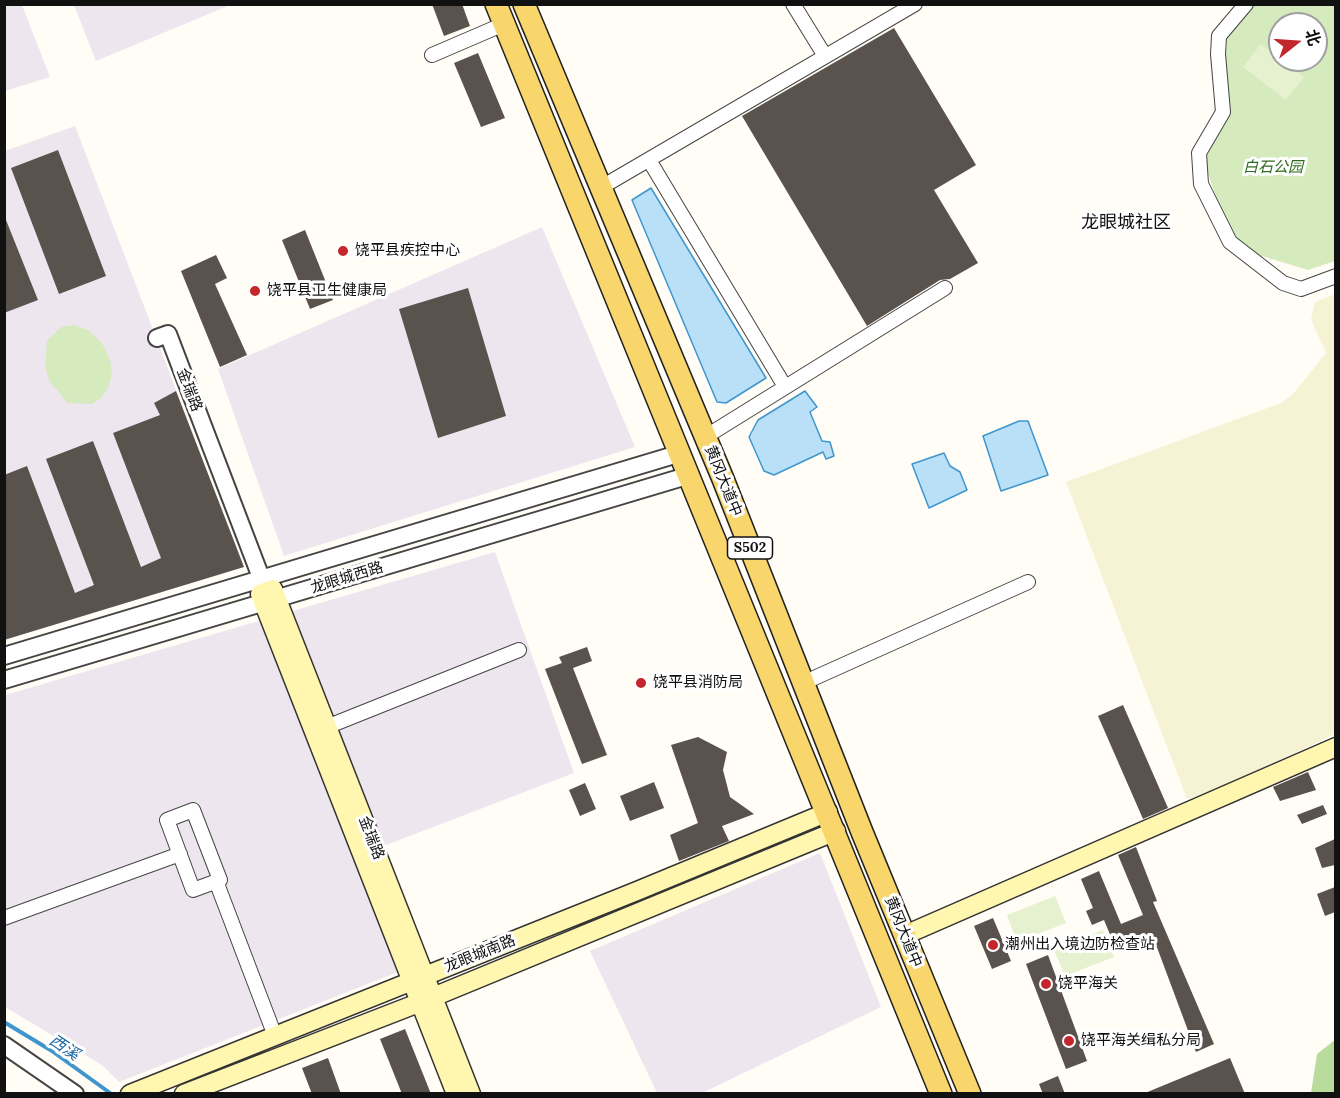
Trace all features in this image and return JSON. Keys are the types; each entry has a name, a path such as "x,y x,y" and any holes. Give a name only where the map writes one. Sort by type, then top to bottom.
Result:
{"main road":[{"name":"黄冈大道中","path":"496,4 832,821 941,1094"},
{"name":"黄冈大道中","path":"524,4 706,440 970,1094"},
{"path":"575,197 600,188"},
{"path":"681,453 706,440"},
{"name":"金瑞路","path":"266,591 273,589 321,729 427,999 456,1094"},
{"path":"765,661 790,651"},
{"path":"905,935 1335,747"},
{"name":"龙眼城南路","path":"130,1094 419,978 832,821"},
{"name":"龙眼城南路","path":"184,1094 427,999 832,821"},
{"name":"金瑞路","path":"427,999 471,1094"}],"street":[{"path":"793,4 825,56"},
{"path":"600,188 915,4"},
{"path":"1246,4 1219,36 1218,54 1223,112 1199,153 1201,184 1230,242 1282,283 1301,289 1335,276"},
{"path":"432,55 504,24"},
{"path":"649,160 784,385"},
{"path":"706,440 784,385 945,288"},
{"name":"金瑞路","path":"157,338 168,334 266,591"},
{"name":"龙眼城西路","path":"4,656 681,453"},
{"name":"龙眼城西路","path":"4,680 690,475"},
{"path":"803,683 1028,582"},
{"path":"321,729 519,650"},
{"path":"194,810 220,880 193,890 180,854 167,820 194,810"},
{"path":"4,918 180,854"},
{"path":"216,881 275,1036"},
{"path":"4,1045 75,1094"}],"shaded area":[{"path":"4,5 22,5 50,77 5,91"},
{"path":"74,5 230,5 96,61"},
{"path":"75,126 244,567 5,640 5,151"},
{"path":"542,227 635,447 284,556 218,369"},
{"path":"1335,294 1335,734 1212,792 1187,799 1066,482 1281,403 1293,394 1326,353 1311,320 1315,302"},
{"path":"495,552 574,773 355,857 398,972 119,1082 102,1065 5,1007 5,695"},
{"path":"820,853 881,1007 702,1093 657,1093 590,951"}],"green space":[{"name":"白石公园","path":"1251,5 1335,5 1335,261 1308,270 1252,253 1228,233 1204,161 1229,113 1221,62 1228,30"},
{"path":"1261,44 1268,49 1268,72 1297,72 1304,77 1286,100 1243,67"},
{"path":"74,325 88,330 102,343 110,360 112,373 108,388 101,398 92,404 68,403 50,382 45,367 47,341 61,327"},
{"path":"1055,896 1066,923 1017,942 1007,915"},
{"path":"1103,930 1114,957 1065,976 1054,950"},
{"path":"1335,1040 1335,1093 1311,1093 1317,1054"}],"water":[{"path":"651,188 766,378 726,403 717,402 632,200"},
{"path":"805,391 817,407 810,412 822,441 830,442 834,456 826,459 823,452 774,475 764,471 749,437 758,420"},
{"path":"1019,421 1028,421 1048,475 1001,491 983,436"},
{"path":"944,453 950,466 960,472 967,490 929,508 912,464"}],"building":[{"path":"432,4 462,4 470,26 444,36"},
{"path":"894,28 976,165 934,190 978,263 950,279 940,280 867,326 742,116"},
{"path":"478,53 505,118 481,127 454,63"},
{"path":"58,150 106,276 59,294 11,168"},
{"path":"4,215 38,300 4,313"},
{"path":"305,230 333,300 310,309 282,240"},
{"path":"216,255 227,278 215,284 247,355 220,367 181,271"},
{"path":"468,288 506,416 438,438 399,309"},
{"path":"176,391 244,567 4,640 4,475 27,466 75,593 94,585 46,459 93,441 141,567 161,558 113,433 160,415 154,403"},
{"path":"587,647 592,661 573,668 607,755 582,764 545,669 562,663 559,657"},
{"path":"1123,705 1168,808 1143,819 1098,716"},
{"path":"698,737 727,752 723,770 730,797 754,814 722,826 729,841 679,861 670,835 698,823 671,745"},
{"path":"1308,772 1316,790 1280,801 1273,787"},
{"path":"654,782 664,808 630,821 620,796"},
{"path":"585,783 596,809 580,816 569,790"},
{"path":"1323,805 1327,814 1302,824 1297,815"},
{"path":"1335,839 1335,865 1322,868 1315,848"},
{"path":"1136,847 1157,901 1153,902 1214,1044 1196,1052 1152,934 1116,949 1104,920 1092,925 1086,911 1093,908 1081,879 1099,871 1121,924 1143,915 1118,855"},
{"path":"1335,887 1335,912 1325,916 1317,894"},
{"path":"993,918 1011,961 992,969 974,926"},
{"path":"1048,955 1087,1061 1066,1069 1026,964"},
{"path":"405,1029 431,1094 402,1094 380,1039"},
{"path":"328,1058 341,1094 312,1094 302,1068"},
{"path":"1230,1058 1245,1094 1145,1094 1145,1093"},
{"path":"1058,1076 1065,1094 1043,1094 1039,1084"}],"waterway":[{"name":"西溪","path":"4,1022 52,1051 110,1093"}],"place":[{"name":"饶平县疾控中心","path":"343,251"},
{"name":"饶平县卫生健康局","path":"255,291"},
{"name":"饶平县消防局","path":"641,683"},
{"name":"潮州出入境边防检查站","path":"993,945"},
{"name":"饶平海关","path":"1046,984"},
{"name":"饶平海关缉私分局","path":"1069,1041"}],"district":[{"name":"龙眼城社区","path":"1126,223"}]}
